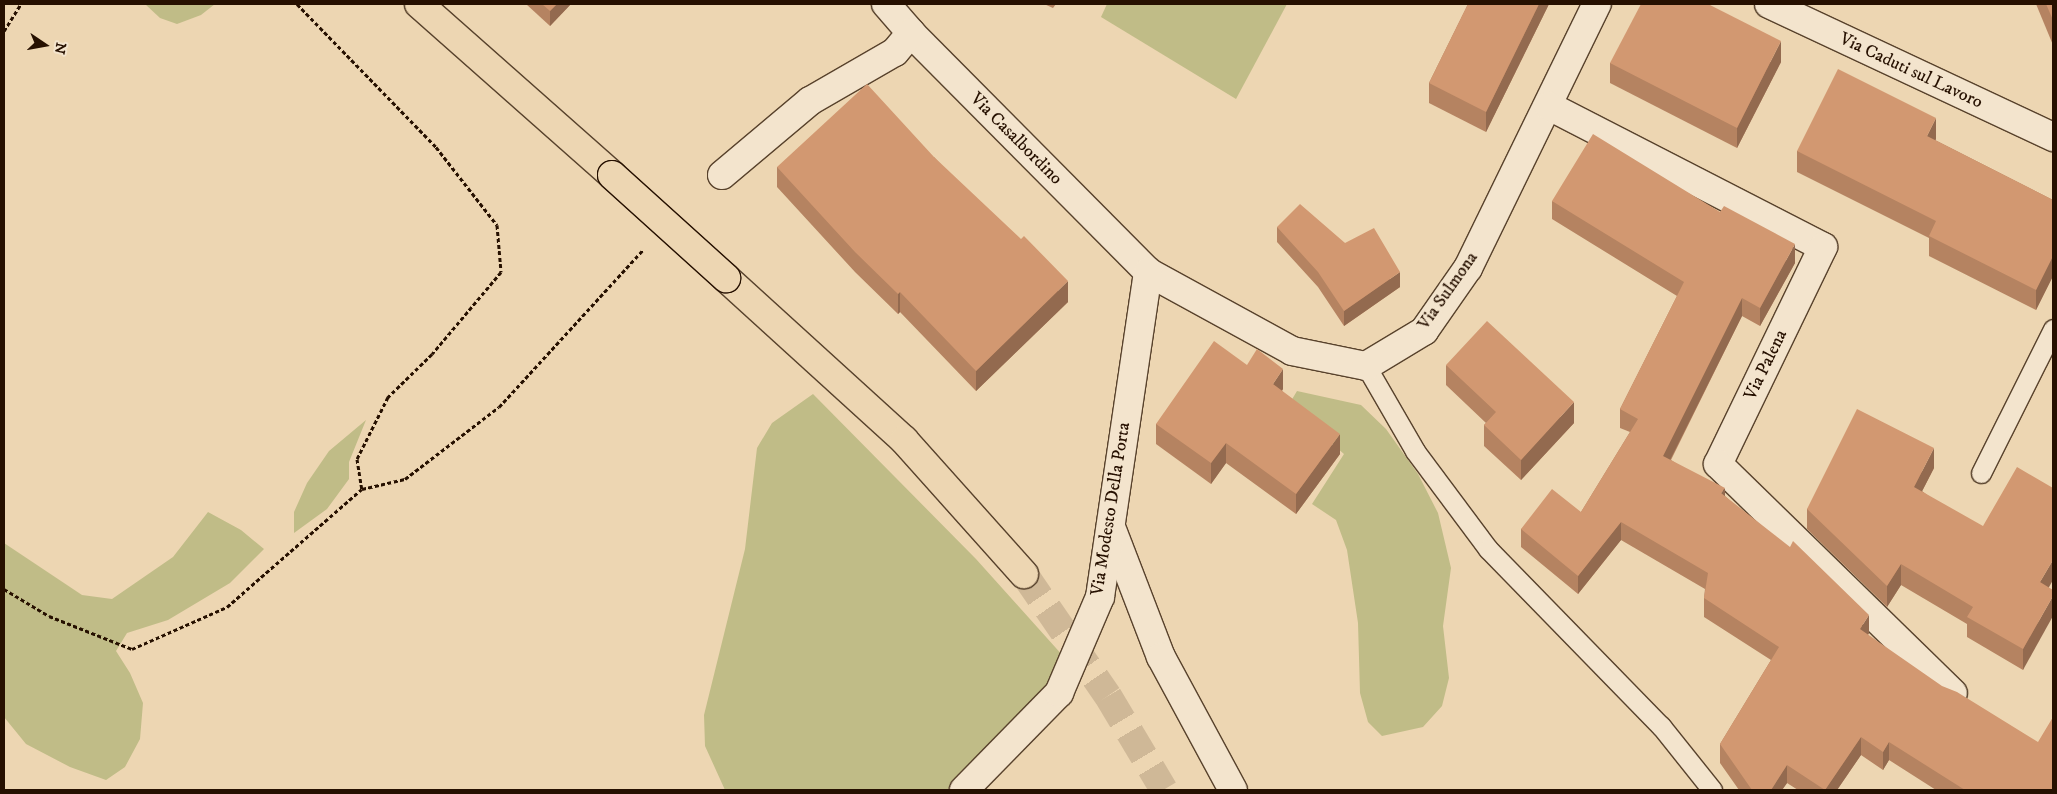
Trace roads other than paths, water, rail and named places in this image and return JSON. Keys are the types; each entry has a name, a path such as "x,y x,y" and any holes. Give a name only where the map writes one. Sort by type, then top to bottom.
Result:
{"highway":[{"path":"419,4 612,175 904,440 1024,574"}],"street":[{"name":"Via Casalbordino","path":"886,4 911,33 1148,272"},
{"name":"Via Sulmona","path":"1366,366 1424,331 1468,268 1549,106 1597,4"},
{"name":"Via Caduti sul Lavoro","path":"1769,4 1810,13 2053,137"},
{"path":"722,175 810,100 895,52 911,33"},
{"name":"Via Palena","path":"1549,106 1823,247 1718,464 1953,694"},
{"path":"1148,272 1292,352 1366,366"},
{"name":"Via Modesto Della Porta","path":"964,790 1059,693 1100,597 1148,272"},
{"path":"1110,525 1161,657 1233,790"}],"lane":[{"path":"1982,473 2053,329"},
{"path":"1366,366 1415,452 1488,549 1661,726 1712,790"}],"tunnel":[{"path":"1024,574 1108,696 1164,790"}]}
